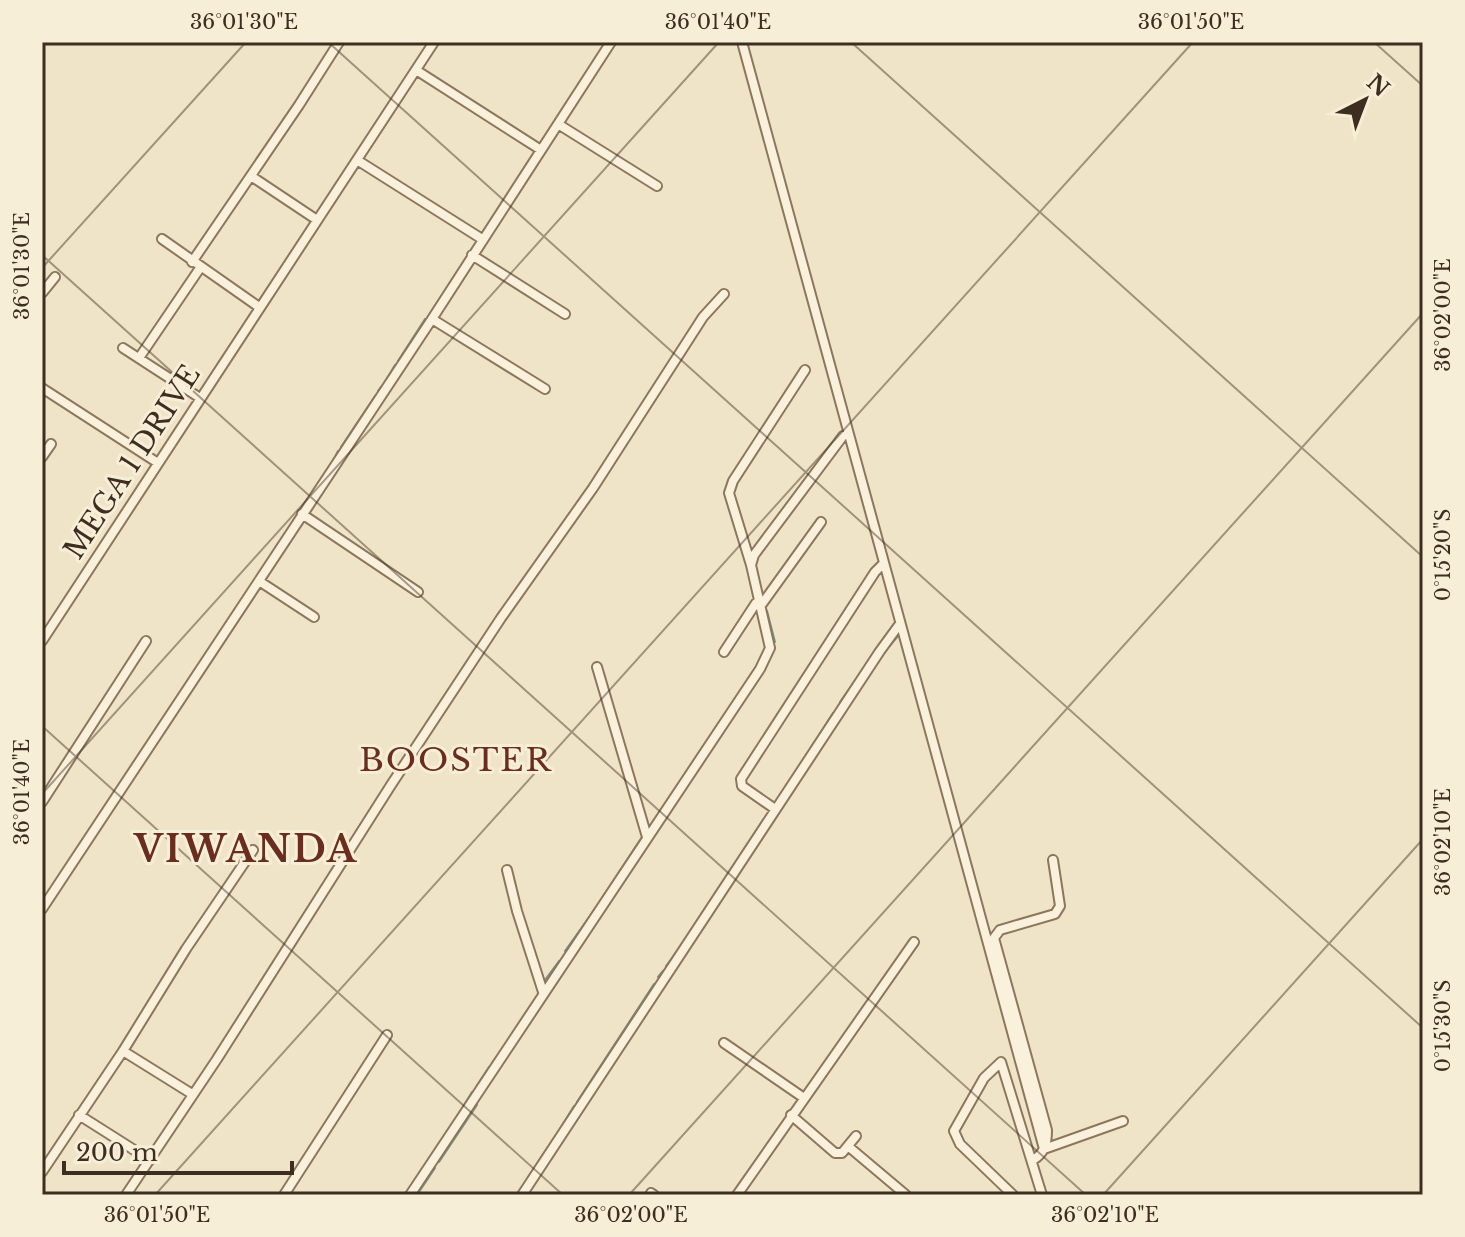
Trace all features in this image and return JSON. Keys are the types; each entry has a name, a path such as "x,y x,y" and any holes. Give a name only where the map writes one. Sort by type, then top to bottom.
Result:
{"street":[{"path":"139,358 251,176 339,42"},
{"name":"MEGA 1 DRIVE","path":"42,641 434,42"},
{"path":"42,909 611,42"},
{"path":"742,42 1044,1149"},
{"path":"416,70 541,150"},
{"path":"558,124 657,186"},
{"path":"357,160 482,239"},
{"path":"251,176 317,220"},
{"path":"162,239 259,307"},
{"path":"472,255 565,314"},
{"path":"42,293 55,277"},
{"path":"126,1195 501,618 593,488 703,317 724,294"},
{"path":"432,319 545,389"},
{"path":"123,348 200,398"},
{"path":"410,1195 768,654 770,648 762,604 729,493 733,481 805,370"},
{"path":"42,388 158,463"},
{"path":"751,565 754,555 843,436"},
{"path":"42,457 51,444"},
{"path":"302,514 357,548 418,592"},
{"path":"762,604 821,522"},
{"path":"775,809 742,786 741,779 883,564"},
{"path":"259,581 314,617"},
{"path":"724,652 756,603 762,604"},
{"path":"522,1195 899,625"},
{"path":"42,802 146,641"},
{"path":"597,667 647,837"},
{"path":"42,1172 253,850"},
{"path":"1033,1160 1044,1149 1047,1130 994,938 1000,930 1055,914 1060,906 1053,860"},
{"path":"507,870 543,992"},
{"path":"737,1195 914,942"},
{"path":"284,1195 387,1035"},
{"path":"724,1043 804,1098"},
{"path":"123,1051 192,1094"},
{"path":"1013,1195 960,1144 954,1131 984,1078 1001,1062 1042,1195"},
{"path":"79,1115 150,1160"},
{"path":"791,1115 835,1153 842,1153 856,1136"},
{"path":"1044,1149 1123,1121"},
{"path":"849,1147 906,1195"}],"waterway":[{"path":"581,81 606,42"},
{"path":"429,315 473,248"},
{"path":"398,361 425,319"},
{"path":"385,382 395,365"},
{"path":"378,391 381,387"},
{"path":"341,447 375,396"},
{"path":"332,463 338,451"},
{"path":"296,516 308,498"},
{"path":"288,529 293,522"},
{"path":"767,611 775,642"},
{"path":"881,656 898,636"},
{"path":"769,659 774,649"},
{"path":"866,664 875,652"},
{"path":"678,786 758,664"},
{"path":"840,702 863,669"},
{"path":"169,710 179,694"},
{"path":"810,749 833,713"},
{"path":"120,783 149,740"},
{"path":"776,802 806,756"},
{"path":"602,898 642,837"},
{"path":"745,849 751,839"},
{"path":"735,864 741,855"},
{"path":"507,1056 621,885"},
{"path":"565,951 600,902"},
{"path":"706,923 714,911"},
{"path":"666,966 685,941"},
{"path":"545,980 559,961"},
{"path":"658,977 663,971"},
{"path":"577,1102 654,984"},
{"path":"492,1063 502,1050"},
{"path":"476,1087 489,1067"},
{"path":"452,1125 472,1092"},
{"path":"439,1162 477,1105"},
{"path":"560,1129 574,1106"},
{"path":"533,1170 556,1135"},
{"path":"417,1195 435,1168"},
{"path":"527,1195 533,1186"}],"district":[{"name":"BOOSTER","path":"456,760"},
{"name":"VIWANDA","path":"246,849"}]}
